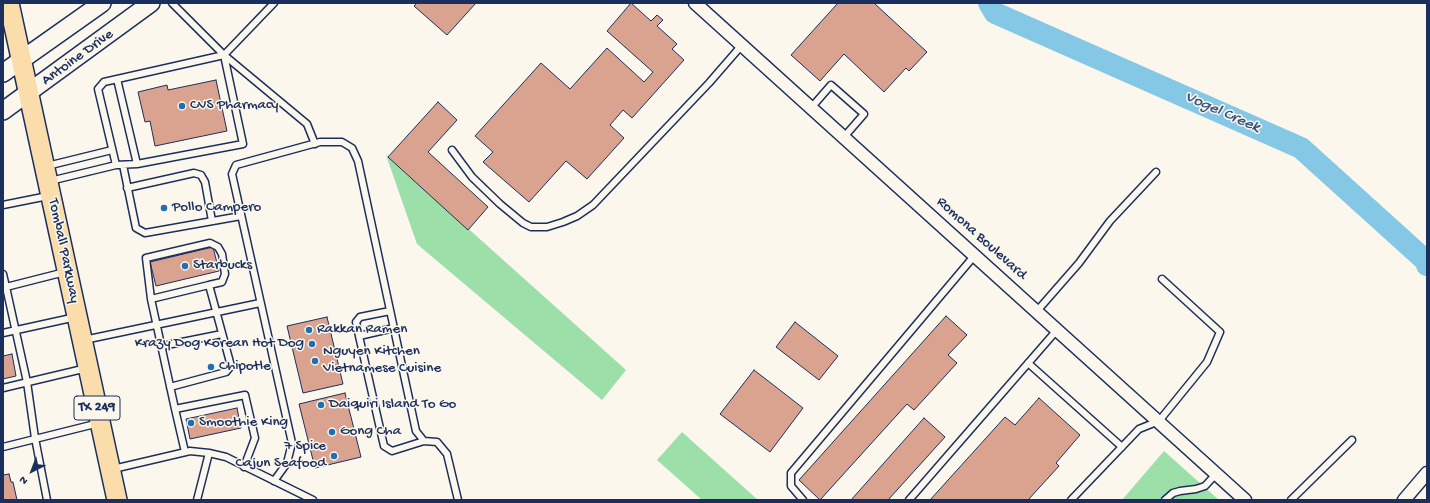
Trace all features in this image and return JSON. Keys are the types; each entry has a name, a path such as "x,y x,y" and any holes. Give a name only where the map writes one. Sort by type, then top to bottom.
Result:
{"main road":[{"name":"Tomball Parkway","path":"9,3 117,500"},
{"name":"Antoine Drive","path":"3,73 102,3"},
{"name":"Antoine Drive","path":"3,111 29,94 151,3"}],"street":[{"name":"Romona Boulevard","path":"695,3 1245,500"},
{"path":"1404,500 1427,473"}],"lane":[{"path":"172,3 224,55 307,124 315,144"},
{"path":"241,216 145,233 136,228 127,188 112,150 98,89 104,82 224,55 274,3"},
{"path":"452,150 472,177 500,204 523,223 531,227 547,227 563,222 577,216 593,205 709,83 742,45"},
{"path":"48,181 119,165 137,164 243,144 224,55"},
{"path":"117,79 137,164"},
{"path":"811,108 831,85 864,114 844,137"},
{"path":"274,481 287,463 292,443 232,174 236,165 315,144 342,142 352,148 358,161 416,431 424,441"},
{"path":"3,205 112,150"},
{"path":"1037,311 1079,263 1110,221 1156,172"},
{"path":"127,188 194,173 201,175 205,182 212,221"},
{"path":"151,299 222,282 225,274 222,254 218,247 210,243 146,258 151,299 158,324 185,452"},
{"path":"803,500 791,486 791,473 975,255"},
{"path":"4,288 68,271"},
{"path":"3,274 4,288 16,331 27,382 35,438 47,500"},
{"path":"1072,500 1139,429 1159,421 1207,362 1220,332 1162,279"},
{"path":"170,386 226,372 231,366 209,285"},
{"path":"83,340 260,303"},
{"path":"390,311 360,317 356,322 384,446 392,451 424,441 437,442 447,454 458,500"},
{"path":"3,333 78,317"},
{"path":"359,336 394,328"},
{"path":"909,500 1057,330"},
{"path":"162,346 222,334"},
{"path":"1028,363 1122,446"},
{"path":"3,388 89,368"},
{"path":"175,409 245,394 255,438 244,466"},
{"path":"3,447 100,423"},
{"path":"1291,500 1352,440"},
{"path":"110,469 190,451 209,453 226,457 313,500"},
{"path":"197,500 209,453"},
{"path":"1165,500 1173,493 1180,490 1196,489 1205,486 1216,474"}],"green space":[{"path":"386,155 626,370 602,400 417,244"},
{"path":"682,432 758,500 702,500 657,460"},
{"path":"1164,451 1219,500 1122,500"}],"building":[{"path":"417,3 476,3 447,35 414,6"},
{"path":"631,3 651,21 657,15 663,20 657,26 677,44 672,49 684,60 632,118 623,110 610,125 624,138 587,179 566,161 529,202 483,162 493,152 475,136 541,63 570,89 607,48 644,82 653,72 607,31"},
{"path":"838,3 874,3 927,52 909,71 906,68 884,92 844,54 820,81 791,55"},
{"name":"CVS Pharmacy","path":"216,80 227,131 155,146 150,121 145,122 138,92 167,85 168,90"},
{"path":"438,102 457,120 428,152 488,207 468,230 388,157"},
{"name":"Starbucks","path":"213,247 219,271 156,286 150,262"},
{"path":"946,316 967,335 948,355 957,363 914,410 907,404 820,500 799,480"},
{"path":"327,317 343,384 303,393 287,326"},
{"path":"795,322 838,356 819,380 776,347"},
{"path":"12,354 16,376 3,379 3,356"},
{"path":"754,370 803,408 770,452 720,414"},
{"path":"345,393 361,457 315,468 299,404"},
{"path":"1039,398 1080,435 1056,463 1059,466 1028,500 930,500 1005,417 1015,425"},
{"path":"237,408 241,428 190,439 186,419"},
{"path":"924,418 945,437 888,500 851,500"},
{"path":"9,474 11,482 13,482 17,500 3,500 3,475"}],"waterway":[{"name":"Vogel Creek","path":"989,3 995,13 1301,148 1426,261 1427,265"}],"place":[{"name":"CVS Pharmacy","path":"182,106"},
{"name":"Pollo Campero","path":"164,208"},
{"name":"Starbucks","path":"185,266"},
{"name":"Rakkan Ramen","path":"309,330"},
{"name":"Krazy Dog Korean Hot Dog","path":"312,344"},
{"name":"Nguyen Kitchen Vietnamese Cuisine","path":"315,361"},
{"name":"Chipotle","path":"211,367"},
{"name":"Daiquiri Island To Go","path":"321,405"},
{"name":"Smoothie King","path":"191,423"},
{"name":"Gong Cha","path":"332,432"},
{"name":"7 Spice Cajun Seafood","path":"334,456"}]}
